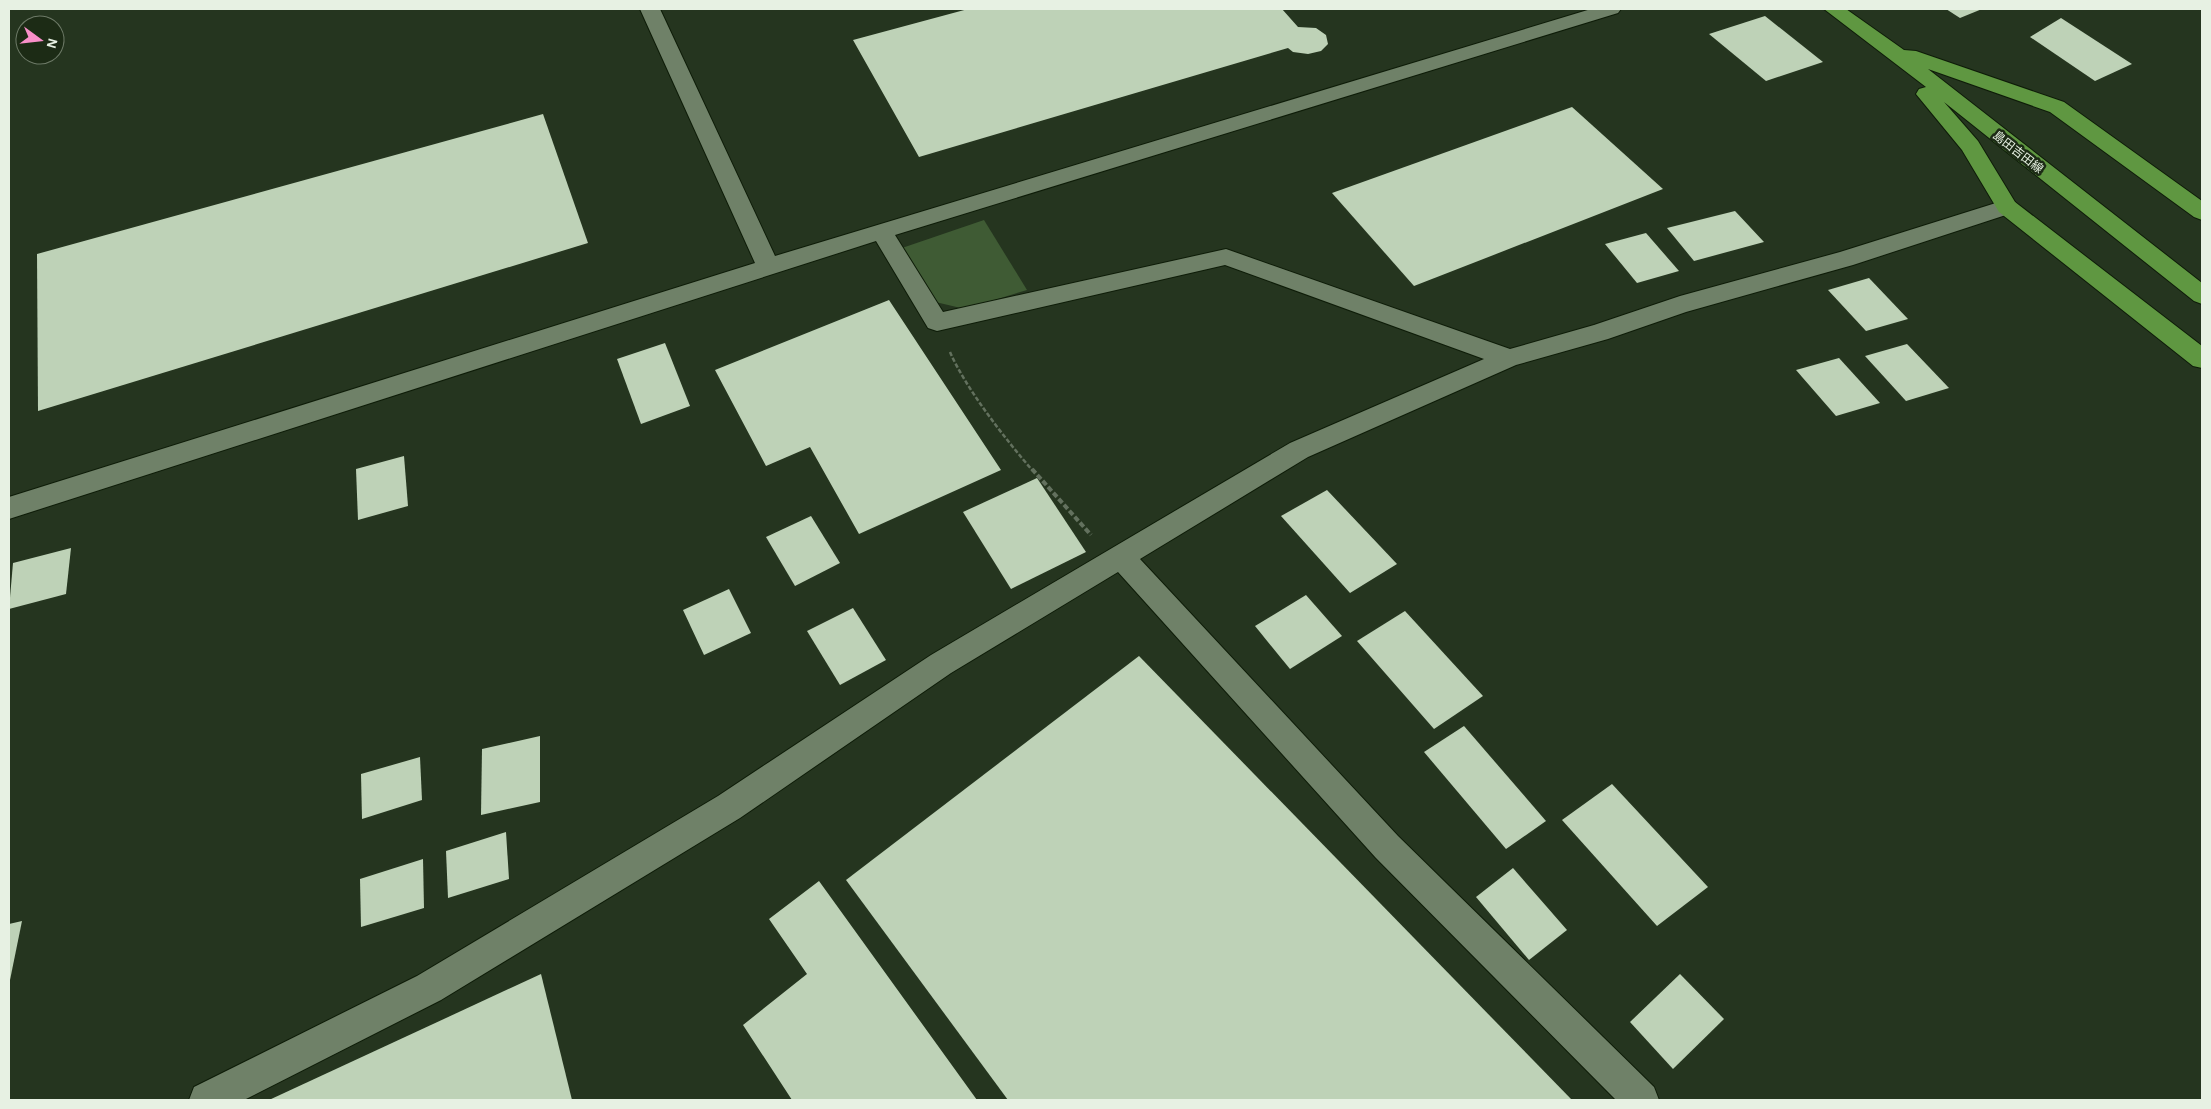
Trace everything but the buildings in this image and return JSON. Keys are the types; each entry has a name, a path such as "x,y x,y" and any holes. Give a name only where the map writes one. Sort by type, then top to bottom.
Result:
{"main road":[{"name":"島田吉田線","path":"1834,9 1888,48 2202,295"},
{"path":"1888,48 1970,146 2007,207 2202,359"},
{"path":"1888,48 2057,108 2202,212"}],"street":[{"path":"650,9 768,266"},
{"path":"9,508 768,266 1612,9"},
{"path":"208,1100 429,988 729,807 941,664 1299,450 1509,358 1599,333 1680,305 1845,260 2007,207"},
{"path":"881,231 937,322 1226,257 1509,358"},
{"path":"1118,559 1387,847 1641,1100"}],"path":[{"path":"937,322 958,371 1019,455 1118,559"}],"green space":[{"path":"984,220 1027,290 965,309 927,300 902,248"}]}
